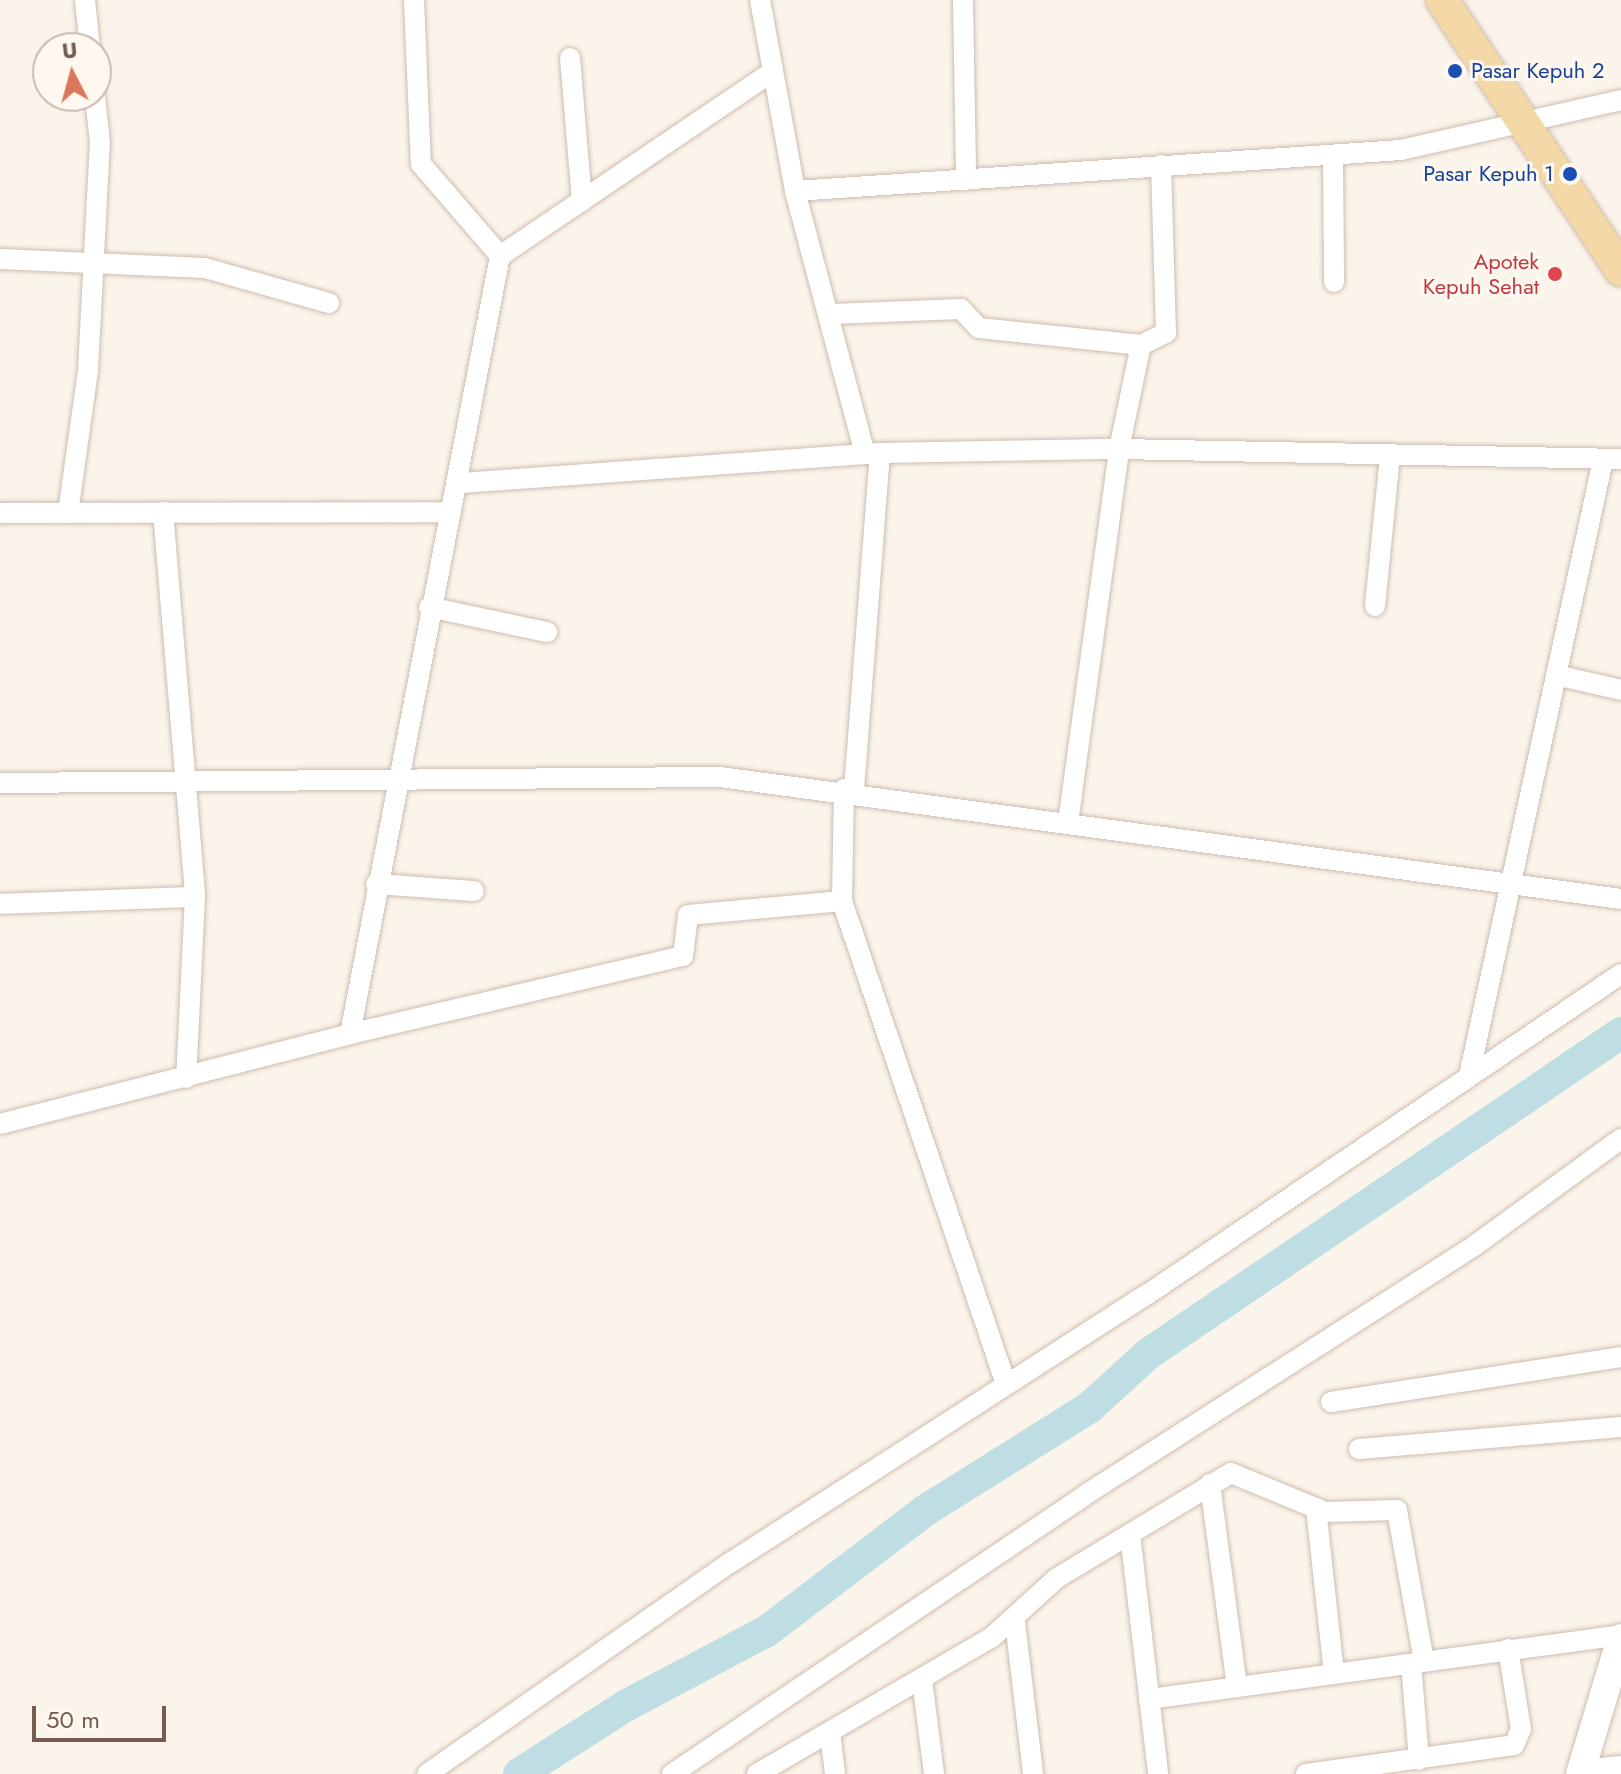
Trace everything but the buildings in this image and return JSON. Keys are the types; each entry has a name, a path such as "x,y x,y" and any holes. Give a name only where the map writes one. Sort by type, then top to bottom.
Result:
{"main road":[{"path":"1442,0 1518,124 1621,270"}],"street":[{"path":"85,0 88,32"},
{"path":"414,0 421,164 500,256"},
{"path":"760,0 769,74 795,191 872,453 842,901 1006,1384"},
{"path":"963,0 966,180"},
{"path":"570,58 582,202"},
{"path":"350,1034 429,607 451,512 461,483 500,256 769,74"},
{"path":"795,191 1161,165 1333,157 1438,144 1621,100"},
{"path":"68,513 88,370 95,112"},
{"path":"1333,157 1334,282"},
{"path":"831,314 961,309 979,328 1141,345 1166,333 1161,165"},
{"path":"0,259 93,259 205,268 329,303"},
{"path":"1068,823 1119,449 1141,345"},
{"path":"461,483 872,453 1119,449 1612,460 1507,881 1469,1076"},
{"path":"1375,606 1390,456"},
{"path":"163,512 182,785 195,897 186,1078"},
{"path":"0,513 451,512"},
{"path":"429,607 547,632"},
{"path":"1556,675 1621,690"},
{"path":"0,783 395,783 612,775 849,789 1068,823 1621,899"},
{"path":"376,884 474,891"},
{"path":"0,904 195,897"},
{"path":"0,1124 350,1034 683,956 688,915 842,901"},
{"path":"427,1774 730,1563 1006,1384 1621,974"},
{"path":"672,1774 1085,1495 1474,1246 1621,1139"},
{"path":"1331,1402 1621,1357"},
{"path":"1359,1449 1621,1427"},
{"path":"757,1774 922,1680 1015,1622 1057,1578 1231,1473 1316,1508 1391,1507 1400,1514 1417,1662 1419,1760"},
{"path":"1210,1484 1237,1687"},
{"path":"1316,1508 1334,1674"},
{"path":"1130,1534 1158,1774"},
{"path":"1015,1622 1033,1774"},
{"path":"1149,1699 1508,1649 1621,1637 1580,1772 1621,1766"},
{"path":"1306,1774 1514,1745 1521,1729 1508,1649"},
{"path":"922,1680 934,1774"},
{"path":"830,1732 835,1774"}],"waterway":[{"path":"519,1774 627,1705 767,1631 926,1510 1090,1407 1148,1354 1621,1033"}],"place":[{"name":"Pasar Kepuh 2","path":"1455,71"},
{"name":"Pasar Kepuh 1","path":"1570,174"},
{"name":"Apotek Kepuh Sehat","path":"1555,274"}]}
